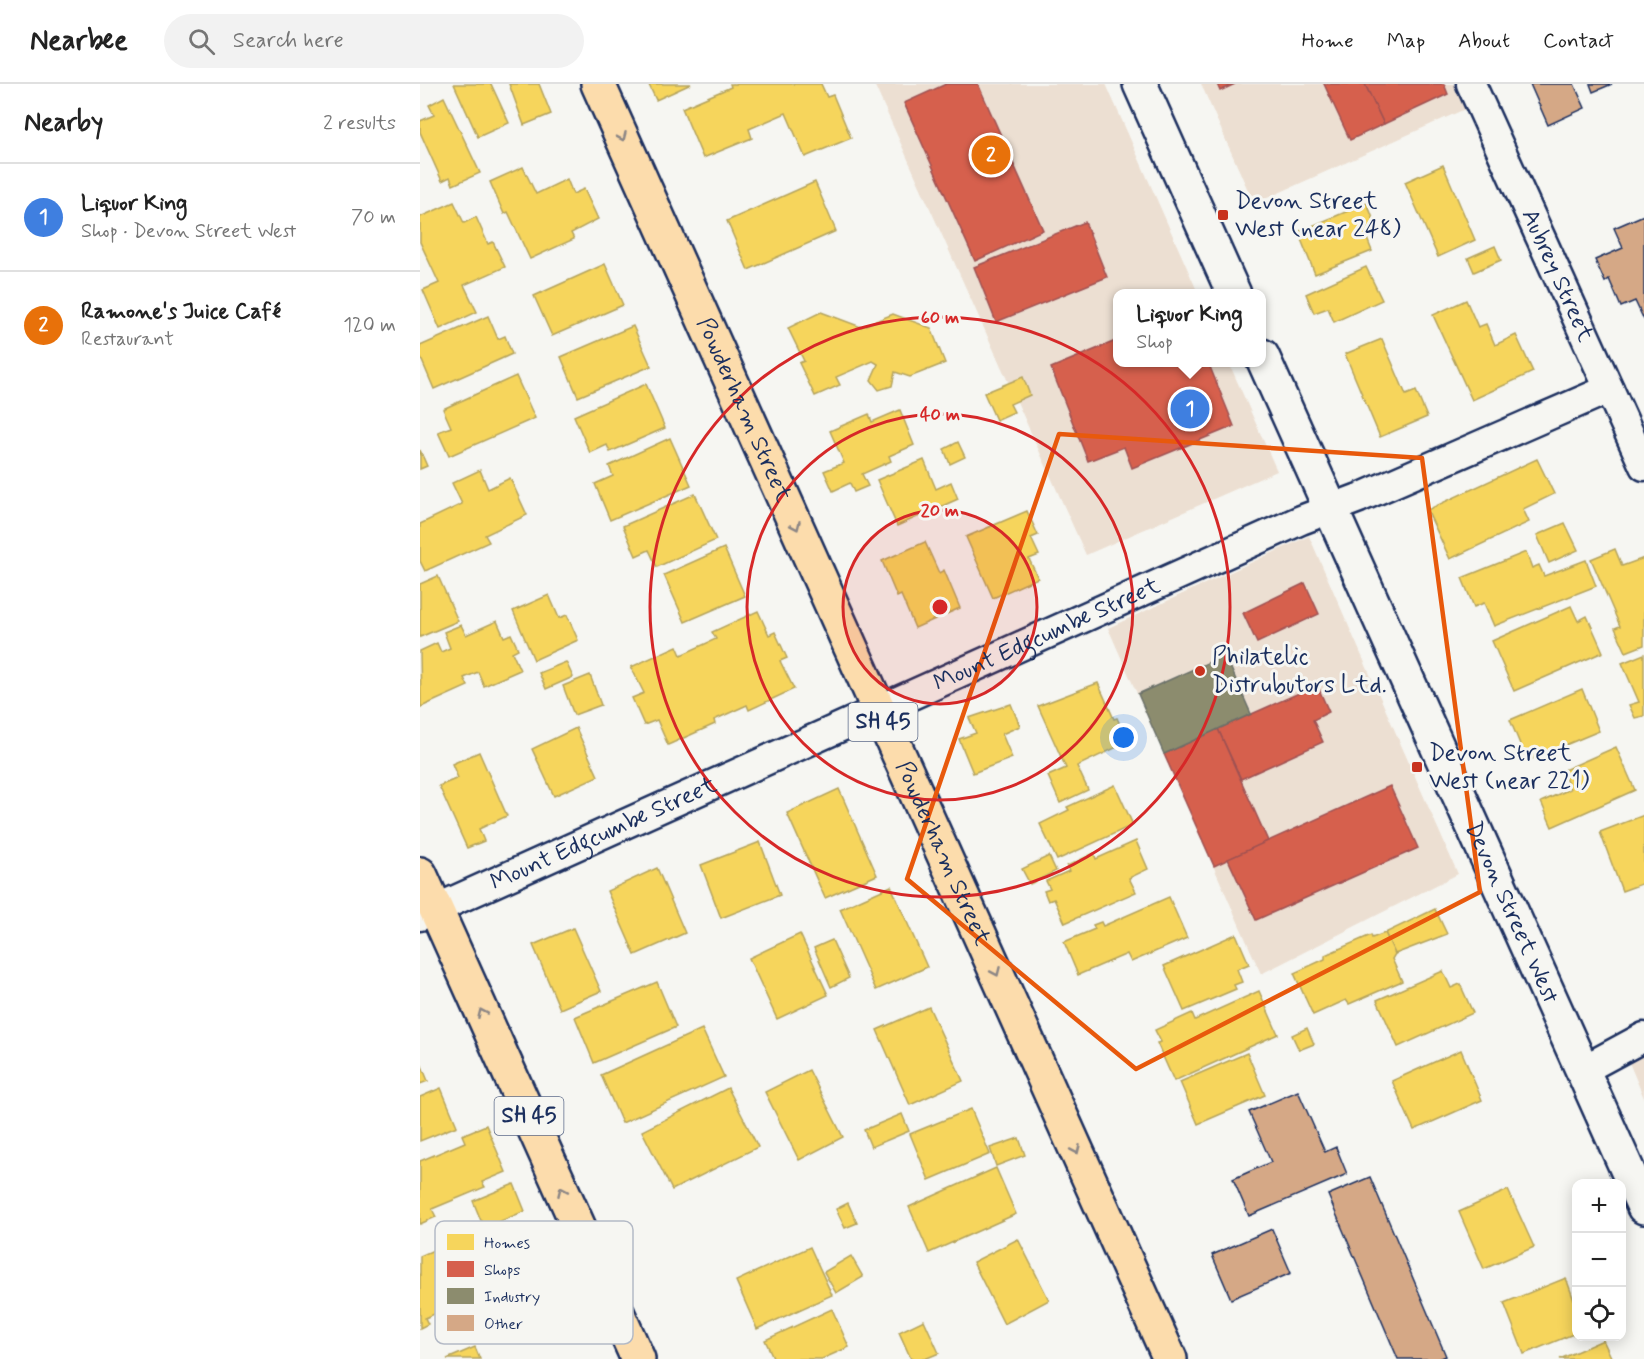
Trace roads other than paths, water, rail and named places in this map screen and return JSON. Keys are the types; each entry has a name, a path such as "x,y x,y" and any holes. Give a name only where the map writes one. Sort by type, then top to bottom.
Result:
{"main road":[{"name":"Powderham Street","path":"598,84 1170,1359"},
{"name":"SH 45","path":"420,874 428,913 573,1221"},
{"name":"SH 45","path":"631,1344 638,1359"}],"street":[{"path":"1140,84 1232,289"},
{"name":"Aubrey Street","path":"1471,84 1644,466"},
{"name":"Devon Street West","path":"1266,365 1644,1207"},
{"name":"Mount Edgcumbe Street","path":"428,913 1279,530 1609,389"},
{"path":"1583,1070 1644,1037"}],"place":[{"name":"Ramone's Juice Café","path":"991,155"},
{"name":"Devon Street West (near 248)","path":"1223,215"},
{"name":"Liquor King","path":"1190,409"},
{"name":"Philatelic Distrubutors Ltd.","path":"1200,671"},
{"name":"Devon Street West (near 221)","path":"1417,767"}]}
